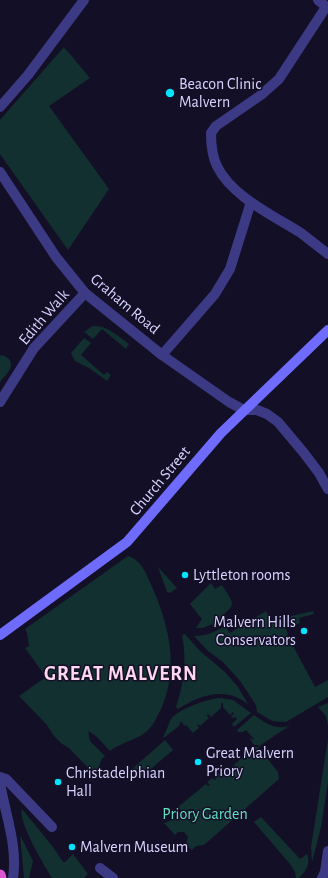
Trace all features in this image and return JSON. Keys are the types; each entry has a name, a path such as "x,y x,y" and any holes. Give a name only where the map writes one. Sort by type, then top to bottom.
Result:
{"main road":[{"name":"Church Street","path":"0,635 127,542 211,444 244,410 328,330"}],"street":[{"path":"0,107 28,75 84,0"},
{"path":"318,0 327,8 279,79 261,95 216,126 211,133 213,157 217,168 228,182 251,202 301,234 328,254"},
{"name":"Graham Road","path":"0,172 56,257 85,293 162,355 229,402 244,410"},
{"path":"162,355 215,294 230,269 251,202"},
{"name":"Edith Walk","path":"0,402 34,348 85,293"},
{"path":"244,410 257,410 267,414 278,422 304,453 328,488"},
{"path":"0,777 6,779 52,827"},
{"path":"0,782 12,834 14,860 13,878"},
{"path":"322,878 328,851"},
{"path":"100,868 113,878"}],"green space":[{"path":"64,47 90,78 49,106 109,189 68,250 0,154 0,120"},
{"path":"93,326 108,329 129,344 126,349 102,329 93,339 84,332"},
{"path":"84,338 91,343 81,355 104,375 107,372 111,375 107,381 89,368 75,361 71,353"},
{"path":"3,355 9,359 11,365 9,371 0,382 0,356"},
{"path":"128,556 137,561 144,569 160,606 169,639 171,656 170,674 162,707 153,724 139,737 115,747 110,751 96,736 88,731 90,741 105,756 100,763 98,778 70,749 54,736 47,725 19,696 46,677 25,648 29,646 25,629"},
{"path":"158,567 177,588 170,593 167,592"},
{"path":"211,583 215,589 222,585 231,600 231,606 226,613 220,617 222,621 213,627 212,624 203,628 196,628 202,619 190,604"},
{"path":"266,611 272,622 274,620 313,611 314,614 299,618 300,623 286,628 290,643 291,642 315,687 328,680 328,697 286,722 272,721 257,712 256,705 241,682 223,662 208,651 194,636 210,633 225,626 230,633"},
{"path":"185,634 200,651 225,672 238,687 248,704 239,698 230,695 213,694 195,700 178,709 176,707 184,671 184,644 182,635"},
{"path":"220,698 233,700 251,713 234,727 232,724 237,719 231,716 234,714 233,712 230,715 223,707 223,703 221,703 221,708 211,717 208,714 207,716 209,718 200,726 198,724 197,725 199,728 193,733 186,725 184,726 182,722 180,722 180,725 163,737 171,719 175,715 186,708 201,702"},
{"path":"328,703 328,725 326,716 318,707"},
{"path":"254,715 266,723 275,726 289,726 258,747 258,745 254,745 250,739 254,739 246,730 243,732 238,732 237,730"},
{"path":"328,739 328,782 321,827 312,862 311,847"},
{"path":"165,740 173,750 139,779 131,770"},
{"name":"Priory Garden","path":"255,747 258,747 278,772 279,779 204,845 196,846 192,850 186,844 188,837 184,832 178,832 175,835 164,823 178,818 177,816 182,812 178,807 206,784 208,786 210,785 207,782 212,778 215,780 216,779 214,776 218,773 220,776 223,773 226,775 227,774 225,772 233,766 235,769 236,768 234,765 243,757 245,760 247,759 245,756"},
{"path":"22,809 53,847 63,862 65,862 73,854 88,874 84,878 52,878 27,833 22,815"},
{"path":"261,817 300,859 307,854 307,867 299,878 296,878 295,872 290,864 254,822"},
{"path":"20,835 33,861 29,878 24,878"}],"place":[{"name":"Beacon Clinic Malvern","path":"170,93"},
{"name":"Lyttleton rooms","path":"185,575"},
{"name":"Malvern Hills Conservators","path":"304,631"},
{"name":"Great Malvern Priory","path":"198,762"},
{"name":"Christadelphian Hall","path":"58,782"},
{"name":"Malvern Museum","path":"72,847"}],"district":[{"name":"GREAT MALVERN","path":"121,674"}]}
